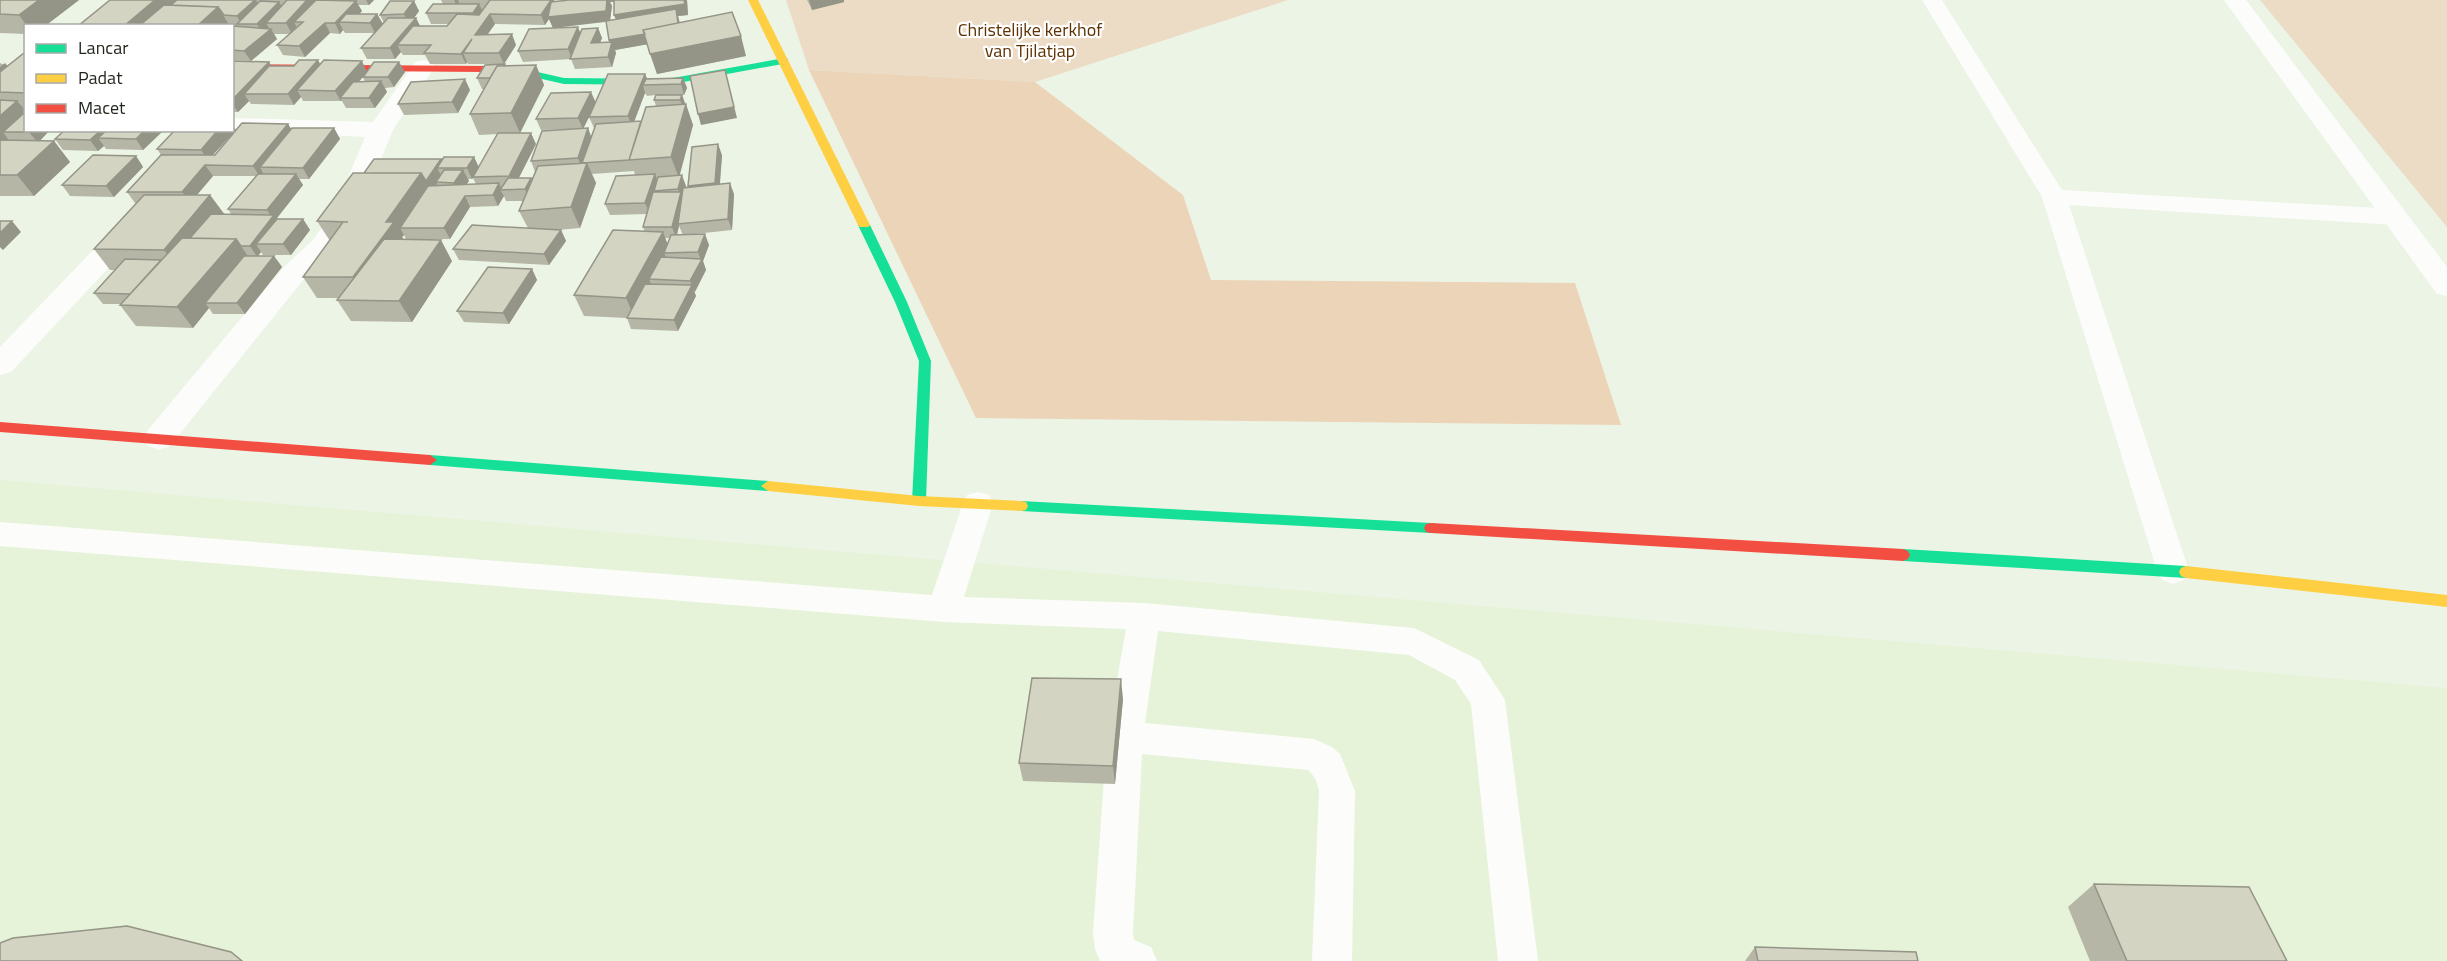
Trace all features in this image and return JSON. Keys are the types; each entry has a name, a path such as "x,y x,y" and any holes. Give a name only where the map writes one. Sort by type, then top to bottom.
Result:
{"street":[{"path":"753,0 785,61 901,302 925,361 919,501"},
{"path":"2235,0 2447,286"},
{"path":"234,68 511,69 564,81 667,82 785,61"},
{"path":"159,438 294,273 322,247 347,212 380,130 423,68"},
{"path":"234,125 380,130"},
{"path":"0,365 137,221"},
{"path":"0,427 853,493 919,501 2173,571 2447,601"}],"lane":[{"path":"1932,0 2054,197 2173,571"},
{"path":"2054,197 2395,217"},
{"path":"944,609 978,503"},
{"path":"0,534 944,609 1144,616 1414,642 1467,670 1488,700 1518,961"},
{"path":"1137,961 1120,956 1115,949 1113,933 1125,737 1144,616"},
{"path":"1125,737 1314,755 1325,760 1334,776 1337,791 1332,961"}],"shaded area":[{"path":"809,70 1035,82 1183,195 1211,280 1575,283 1621,425 976,418"},
{"path":"0,480 2447,688 2447,961 0,961"}],"green space":[{"name":"Christelijke kerkhof van Tjilatjap","path":"786,0 1288,0 1035,82 809,70"},
{"path":"2260,0 2447,0 2447,227"}],"building":[{"path":"0,0 39,0 19,15 0,14"},
{"path":"110,0 155,0 126,24 80,24"},
{"path":"177,0 255,0 237,16 224,15 218,7 171,5"},
{"path":"287,0 307,0 286,23 266,23"},
{"path":"316,0 356,1 335,23 325,23 299,46 277,45 303,22 294,22"},
{"path":"490,0 551,0 541,15 490,14 475,35 512,34 499,53 463,53 472,39 461,54 424,53 431,45 397,45 413,26 447,26 457,14 479,15"},
{"path":"607,0 606,11 548,17 551,2"},
{"path":"614,0 684,0 685,4 614,15"},
{"path":"260,1 279,2 257,24 237,24"},
{"path":"390,1 414,1 404,14 380,15"},
{"path":"433,4 479,4 473,13 426,13"},
{"path":"164,5 218,7 199,24 141,24"},
{"path":"676,9 678,23 643,30 645,34 609,40 606,21"},
{"path":"732,12 741,36 650,54 643,30"},
{"path":"346,14 377,14 370,23 339,22"},
{"path":"388,18 416,18 390,48 361,48"},
{"path":"234,26 271,29 244,51 234,50"},
{"path":"578,27 568,49 518,51 529,29"},
{"path":"598,28 591,43 612,42 608,57 570,59 582,29"},
{"path":"24,53 24,93 0,92 0,72"},
{"path":"299,60 318,60 288,94 244,94 269,66 294,66"},
{"path":"324,60 362,61 335,91 297,90"},
{"path":"234,61 269,62 234,98"},
{"path":"374,62 399,62 388,77 363,77"},
{"path":"505,64 497,66 490,78 477,78 485,65"},
{"path":"536,65 511,113 470,114 497,66"},
{"path":"725,70 734,107 698,114 690,76"},
{"path":"608,74 645,74 628,116 589,117"},
{"path":"683,78 681,84 643,85 646,79"},
{"path":"465,79 452,102 398,104 411,82"},
{"path":"381,81 369,98 340,98 353,82"},
{"path":"591,92 578,118 536,119 551,93"},
{"path":"656,95 682,95 680,100 654,100"},
{"path":"0,100 17,101 0,116"},
{"path":"686,104 671,157 629,160 646,107"},
{"path":"23,114 24,114 24,132 3,132"},
{"path":"641,121 629,160 582,163 596,124"},
{"path":"242,123 288,124 253,166 205,165 182,192 127,192 161,155 215,155"},
{"path":"292,128 334,128 303,168 260,167"},
{"path":"588,128 578,158 531,161 542,131"},
{"path":"63,132 99,132 90,140 55,139"},
{"path":"105,132 143,132 136,139 98,138"},
{"path":"173,132 216,132 201,150 157,149"},
{"path":"498,133 531,133 509,176 473,177"},
{"path":"0,140 54,141 17,175 0,175"},
{"path":"718,144 715,183 688,186 692,147"},
{"path":"93,155 136,156 106,186 62,185"},
{"path":"444,157 474,157 467,168 437,168"},
{"path":"374,159 441,159 426,181 421,173 364,173"},
{"path":"587,163 571,207 519,211 538,166"},
{"path":"444,170 463,170 454,183 436,182"},
{"path":"353,173 421,173 386,222 394,222 353,277 303,277 343,222 348,222 317,221"},
{"path":"258,174 296,174 267,210 228,209"},
{"path":"655,174 645,203 605,204 616,176"},
{"path":"682,175 678,189 654,191 658,177"},
{"path":"508,178 531,178 525,189 500,190"},
{"path":"499,183 493,195 465,196 444,228 400,228 428,186"},
{"path":"730,183 728,219 678,224 683,188"},
{"path":"653,192 681,192 672,227 643,227"},
{"path":"144,195 210,195 164,250 94,249"},
{"path":"211,214 274,215 250,246 241,246 236,239 190,238"},
{"path":"277,219 303,219 283,244 256,244"},
{"path":"0,221 12,221 0,233"},
{"path":"472,225 561,230 544,254 453,249"},
{"path":"613,230 663,232 626,298 574,295"},
{"path":"705,234 698,252 664,253 671,235"},
{"path":"182,238 236,239 177,307 120,305"},
{"path":"384,239 441,240 399,301 337,300"},
{"path":"244,256 274,256 237,303 205,303"},
{"path":"661,257 702,259 690,281 649,279"},
{"path":"125,259 161,260 130,294 94,293"},
{"path":"488,267 532,269 503,313 457,311"},
{"path":"645,284 692,285 674,320 627,318"},
{"path":"1032,678 1121,679 1113,766 1019,763"},
{"path":"2094,884 2249,887 2287,961 2127,961"},
{"path":"127,926 231,952 242,961 0,961 0,943 13,938"},
{"path":"1755,947 1916,952 1918,961 1758,961"}],"traffic: fast":[{"path":"486,69 511,69 564,81 667,82 785,61"},
{"path":"864,225 901,302 925,361 919,501"},
{"path":"430,460 768,486"},
{"path":"1021,506 1431,528"},
{"path":"1903,555 2186,572"}],"traffic: slow":[{"path":"753,0 864,225"},
{"path":"768,486 919,501 1021,506"},
{"path":"2186,572 2447,601"}],"traffic: jam":[{"path":"234,67 486,69"},
{"path":"0,427 430,460"},
{"path":"1431,528 1903,555"}]}
